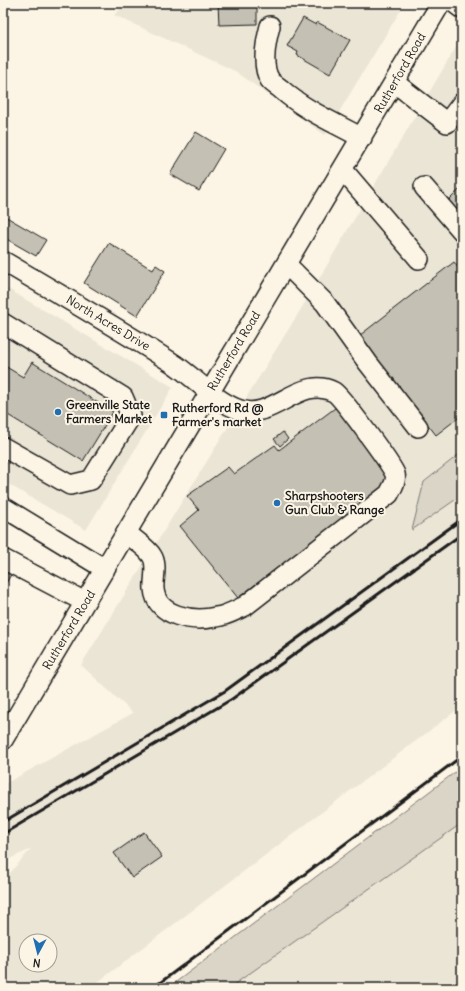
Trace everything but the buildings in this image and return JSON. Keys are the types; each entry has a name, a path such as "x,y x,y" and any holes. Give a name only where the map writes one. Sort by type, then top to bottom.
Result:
{"street":[{"name":"Rutherford Road","path":"3,740 395,83 441,3"},
{"path":"454,3 462,9"},
{"path":"270,26 266,39 265,65 270,80 290,97 317,115 362,138"},
{"path":"395,83 447,123 462,103"},
{"path":"343,170 419,259"},
{"path":"424,188 462,231"},
{"name":"North Acres Drive","path":"3,260 173,363 230,406 243,411 256,412 303,390 323,387 336,393 387,459 395,476 395,482 389,494 245,606 217,617 196,619 179,616 165,609 157,600 154,589 154,562 152,555 127,533"},
{"path":"286,264 326,303 368,363 418,427"},
{"path":"3,323 123,397 131,416 90,480 70,485 3,447"},
{"path":"3,507 105,569"},
{"path":"3,560 85,602"}],"shaded area":[{"path":"127,3 405,3 325,135 235,71 114,15"},
{"path":"462,37 462,452 424,482 413,529 462,495 462,706 90,988 3,988 3,881 31,849 3,862 3,785 133,713 81,665 301,309"},
{"path":"3,286 173,387 86,530 3,481"},
{"path":"462,452 462,495 412,530 424,482"},
{"path":"462,767 462,823 229,988 168,988"},
{"path":"462,823 462,988 229,988"}],"railway":[{"path":"3,822 225,691 462,519"},
{"path":"3,834 232,699 462,534"},
{"path":"153,988 462,756"}],"place":[{"name":"Greenville State Farmers Market","path":"58,412"},
{"name":"Rutherford Rd @ Farmer's market","path":"164,415"},
{"name":"Sharpshooters Gun Club & Range","path":"277,503"}]}
